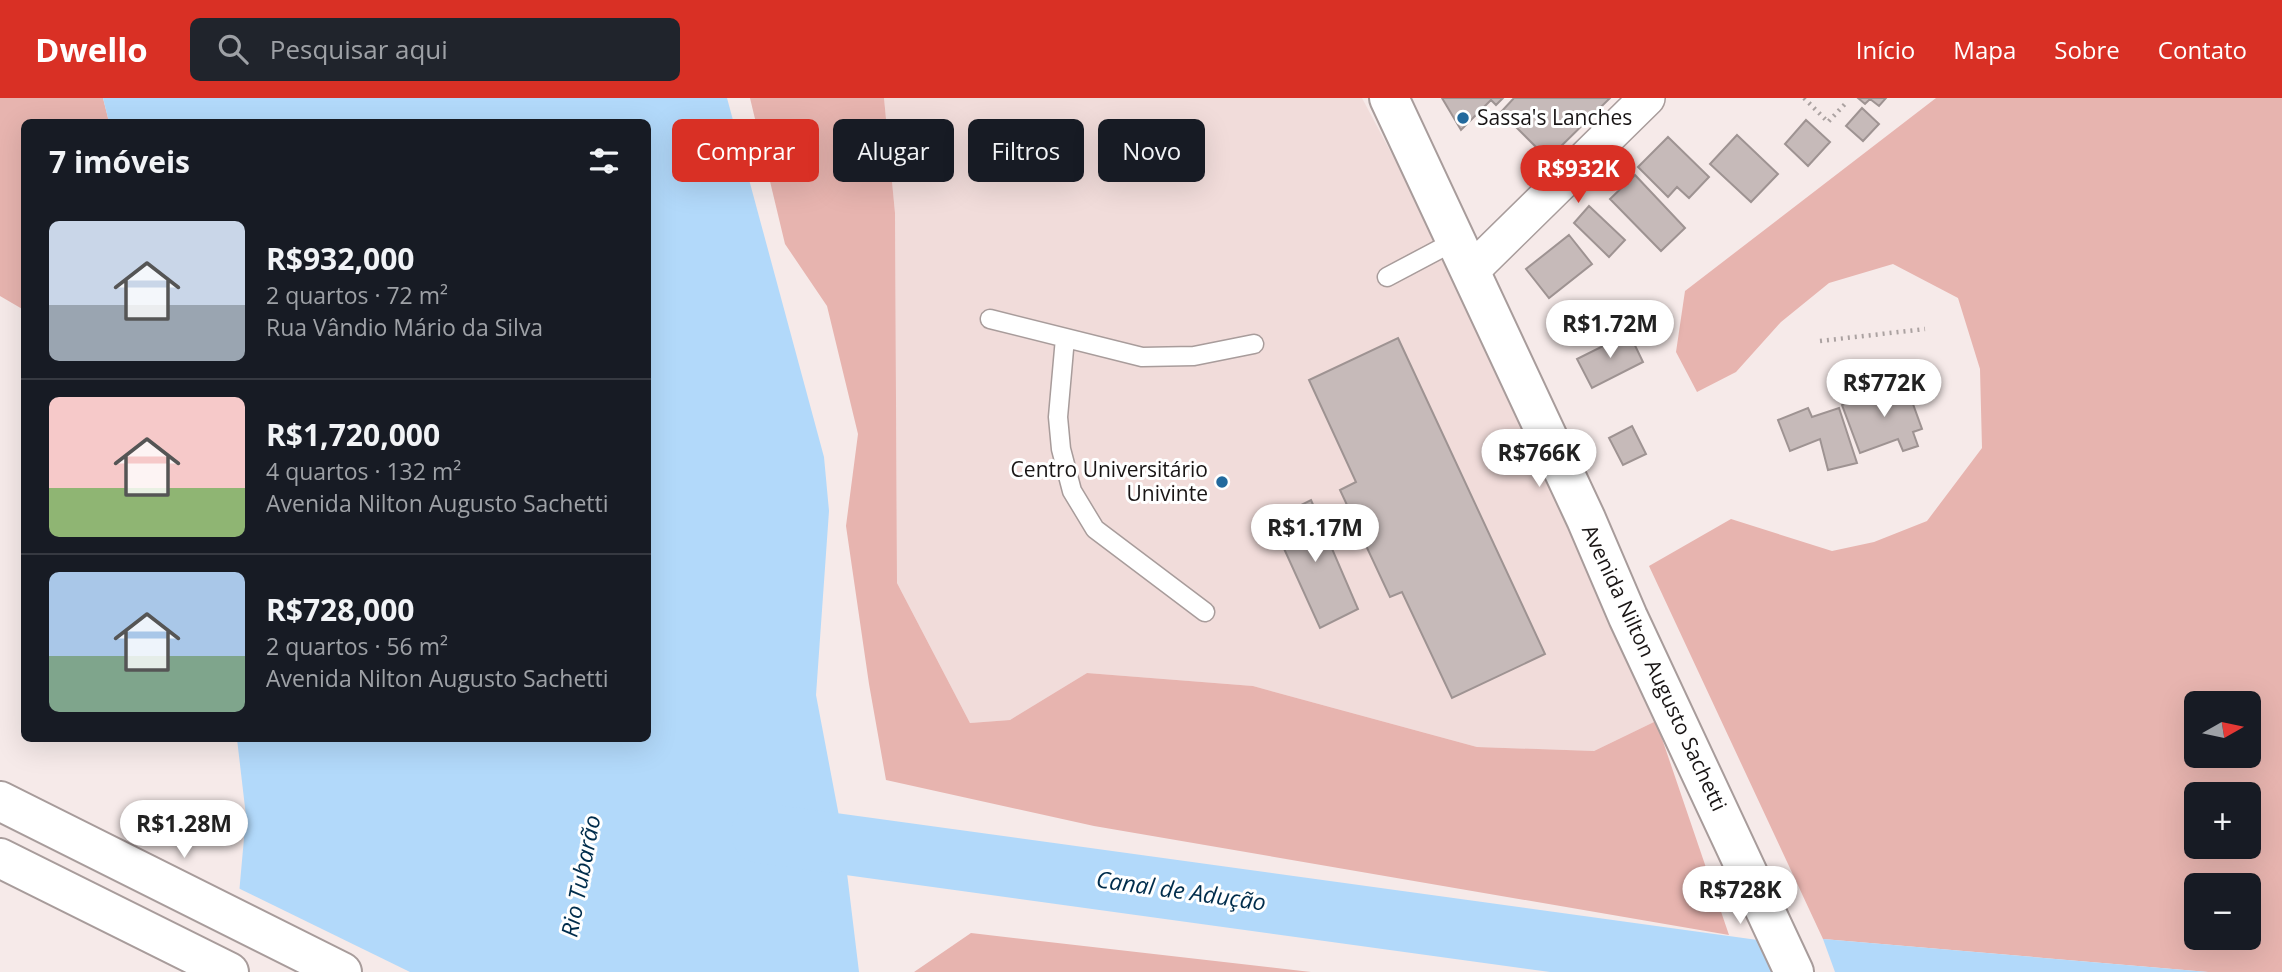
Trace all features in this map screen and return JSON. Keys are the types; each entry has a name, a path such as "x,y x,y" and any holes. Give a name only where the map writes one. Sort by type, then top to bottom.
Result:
{"main road":[{"name":"Avenida Nilton Augusto Sachetti","path":"1389,98 1794,972"},
{"path":"0,801 342,972"},
{"path":"0,858 229,972"}],"street":[{"path":"1462,256 1647,98"}],"lane":[{"path":"1387,278 1462,256"},
{"path":"990,320 1142,357 1194,356 1254,344"},
{"path":"1065,338 1058,417 1061,449 1072,491 1095,529 1205,612"}],"path":[{"path":"1804,98 1828,122 1845,104"},
{"path":"1820,341 1925,329"}],"shaded area":[{"path":"0,98 103,98 108,119 21,119 21,308 0,296"},
{"path":"750,98 884,98 886,119 833,119 833,182 892,182 895,213 897,583 970,723 1010,720 1087,673 1253,686 1477,747 1594,751 1656,721 1729,935 1094,826 886,780 846,526 858,434 827,306 785,244 770,182 819,182 819,119 755,119"},
{"name":"Centro Universitário Univinte","path":"884,98 1362,98 1430,226 1656,721 1594,751 1477,747 1253,686 1087,673 1010,720 970,723 897,583 895,213 892,182 954,182 954,119 886,119"},
{"path":"1936,98 2282,98 2282,972 2208,972 1823,939 1649,566 1731,519 1832,551 1874,542 1927,521 1982,448 1980,369 1958,298 1893,264 1829,283 1781,322 1736,372 1697,392 1676,352 1685,291"},
{"path":"971,933 1311,972 914,972"}],"water":[{"name":"Rio Tubarão","path":"103,98 727,98 733,119 672,119 672,182 750,182 824,457 829,511 816,695 842,832 859,972 232,972 246,816 237,742 651,742 651,119 108,119"},
{"path":"1823,939 2208,972 1835,972"}],"pier":[{"path":"236,887 410,972 228,972"}],"building":[{"name":"Sassa's Lanches","path":"1442,98 1503,98 1496,105 1491,100 1461,130"},
{"path":"1514,98 1610,98 1548,159 1501,112"},
{"path":"1858,98 1886,98 1879,106 1870,99 1865,104"},
{"path":"1862,108 1879,124 1863,141 1846,126"},
{"path":"1806,120 1830,142 1808,166 1785,144"},
{"path":"1737,135 1778,174 1751,202 1710,164"},
{"path":"1668,137 1709,177 1689,198 1677,187 1668,197 1638,167"},
{"path":"1635,175 1685,228 1661,251 1610,199"},
{"path":"1589,206 1625,240 1609,257 1574,223"},
{"path":"1569,235 1592,264 1549,298 1526,269"},
{"path":"1629,333 1643,362 1592,388 1577,359"},
{"path":"1398,338 1545,654 1452,698 1402,592 1390,597 1340,490 1356,482 1309,380"},
{"path":"1905,382 1922,429 1913,432 1918,446 1903,451 1898,439 1860,453 1842,405"},
{"path":"1808,408 1812,417 1839,408 1857,463 1828,470 1820,439 1790,451 1778,420"},
{"path":"1632,426 1646,454 1623,465 1609,438"},
{"path":"1311,500 1358,609 1320,628 1271,520"}],"waterway":[{"name":"Canal de Adução","path":"761,833 1770,972"}],"place":[{"name":"Sassa's Lanches","path":"1463,118"},
{"name":"Centro Universitário Univinte","path":"1222,482"}]}
